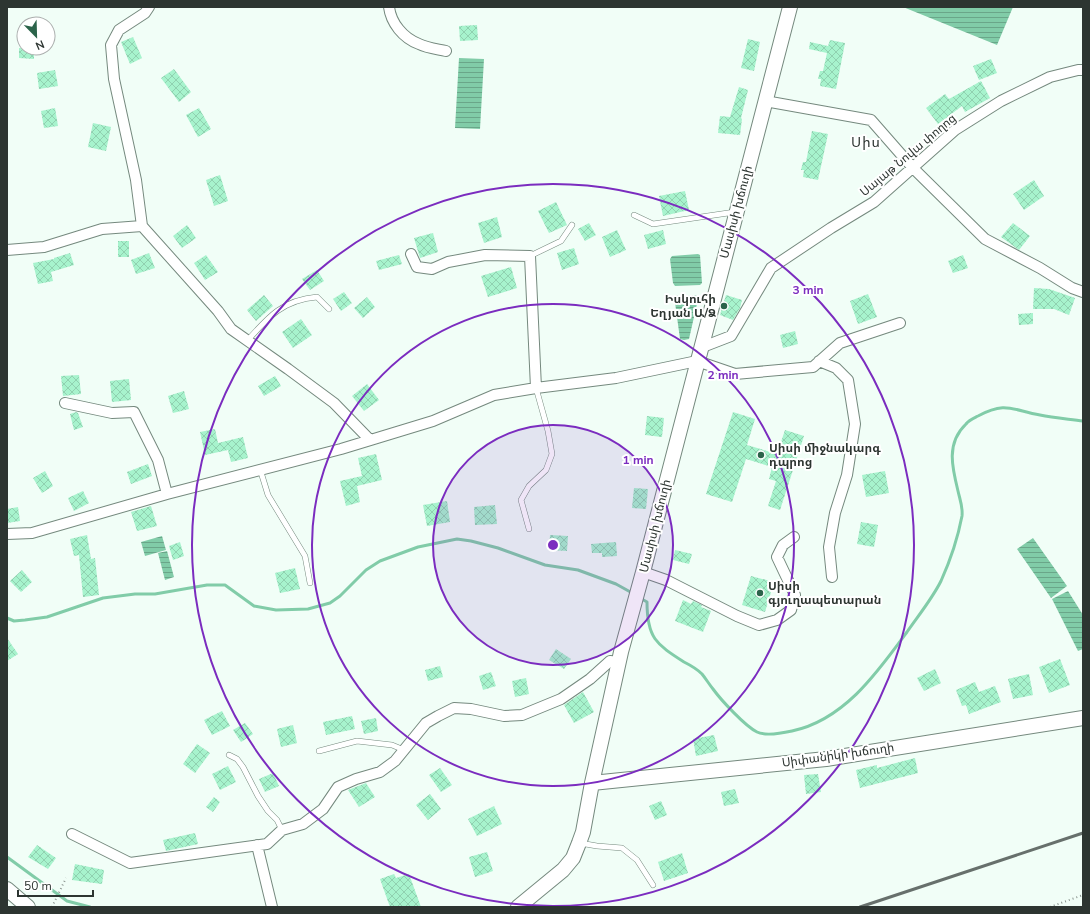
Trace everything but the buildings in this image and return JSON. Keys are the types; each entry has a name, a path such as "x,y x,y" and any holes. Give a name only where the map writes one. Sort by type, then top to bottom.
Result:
{"main road":[{"name":"Մասիսի խճուղի","path":"518,907 563,870 573,858 583,832 592,783 620,657 790,7"},
{"name":"Սիփանիկի խճուղի","path":"592,783 826,759 1083,718"},
{"path":"7,889 28,907"}],"street":[{"path":"149,7 145,13 119,30 111,45 114,79 136,180 142,226 218,311 230,329 288,368 334,403 370,440"},
{"path":"389,7 394,26 407,38 418,44 446,51"},
{"name":"Սայաթ Նովա փողոց","path":"7,534 32,533 167,494 370,440 433,420 494,395 616,378 699,354 731,336 771,268 831,228 874,202 955,130 1001,101 1050,77 1083,70"},
{"path":"765,101 871,120 913,168 985,239 1040,268 1072,288 1083,292"},
{"path":"7,250 44,246 102,229 142,226"},
{"path":"411,254 417,267 432,269 448,262 485,255 530,256 536,388"},
{"path":"699,354 735,374 813,367 840,343 900,323"},
{"path":"819,361 836,368 848,380 855,424 847,475 835,513 829,548 832,577"},
{"path":"65,403 112,413 134,412 158,460 167,494"},
{"path":"643,572 666,580 759,625 777,620 791,610 795,595 777,557 783,545 794,537"},
{"path":"72,834 130,863 267,844 282,830 303,824 323,809 338,787 356,779 380,772 395,761 426,723 454,708 471,709 504,716 522,715 561,699 590,679 610,661 620,657"},
{"path":"257,845 272,907"}],"lane":[{"path":"634,216 653,224 736,212"},
{"path":"530,256 561,241 572,225"},
{"path":"248,341 266,320 290,302 304,298 317,297 329,309"},
{"path":"529,529 521,500 529,486 546,470 552,454 548,431 536,388"},
{"path":"260,470 268,495 305,556 310,583"},
{"path":"319,751 357,741 392,745 404,750"},
{"path":"229,755 237,759 258,796 268,811 277,820 282,830"},
{"path":"579,843 622,848 637,860 653,885"}],"path":[{"path":"52,907 66,878"},
{"path":"1050,907 1083,896"}],"shaded area":[{"path":"903,7 1013,7 997,45"},
{"path":"459,58 484,59 480,129 455,128"},
{"path":"700,255 702,283 700,285 675,286 673,283 670,259 672,256"},
{"path":"674,295 699,295 689,339 680,339"},
{"path":"162,536 166,550 145,556 141,542"},
{"path":"1033,538 1067,586 1051,598 1017,549"},
{"path":"167,551 174,577 165,580 158,553"},
{"path":"1068,591 1083,615 1083,649 1078,651 1052,599"}],"waterway":[{"path":"640,598 647,602 647,614 651,632 660,645 674,656 700,672 727,706 752,729 760,733 774,734 784,733 811,725 828,717 858,693 896,648 941,581 948,565 962,516 962,507 954,473 952,456 955,439 967,423 973,418 988,411 1003,408 1083,421"},
{"path":"7,618 14,621 47,617 103,598 135,594 155,594 207,585 225,585 254,606 276,610 308,609 330,603 340,596 366,570 380,561 418,547 457,539 498,548 545,565 578,570 616,584 634,594"},
{"path":"7,857 67,901 90,907"}],"railway":[{"path":"860,907 1083,833"}],"place":[{"name":"Իսկուհի Եղյան Ա/Ձ","path":"724,306"},
{"name":"Սիսի միջնակարգ դպրոց","path":"761,455"},
{"name":"Սիսի գյուղապետարան","path":"760,593"}],"district":[{"name":"Սիս","path":"866,142"}]}
